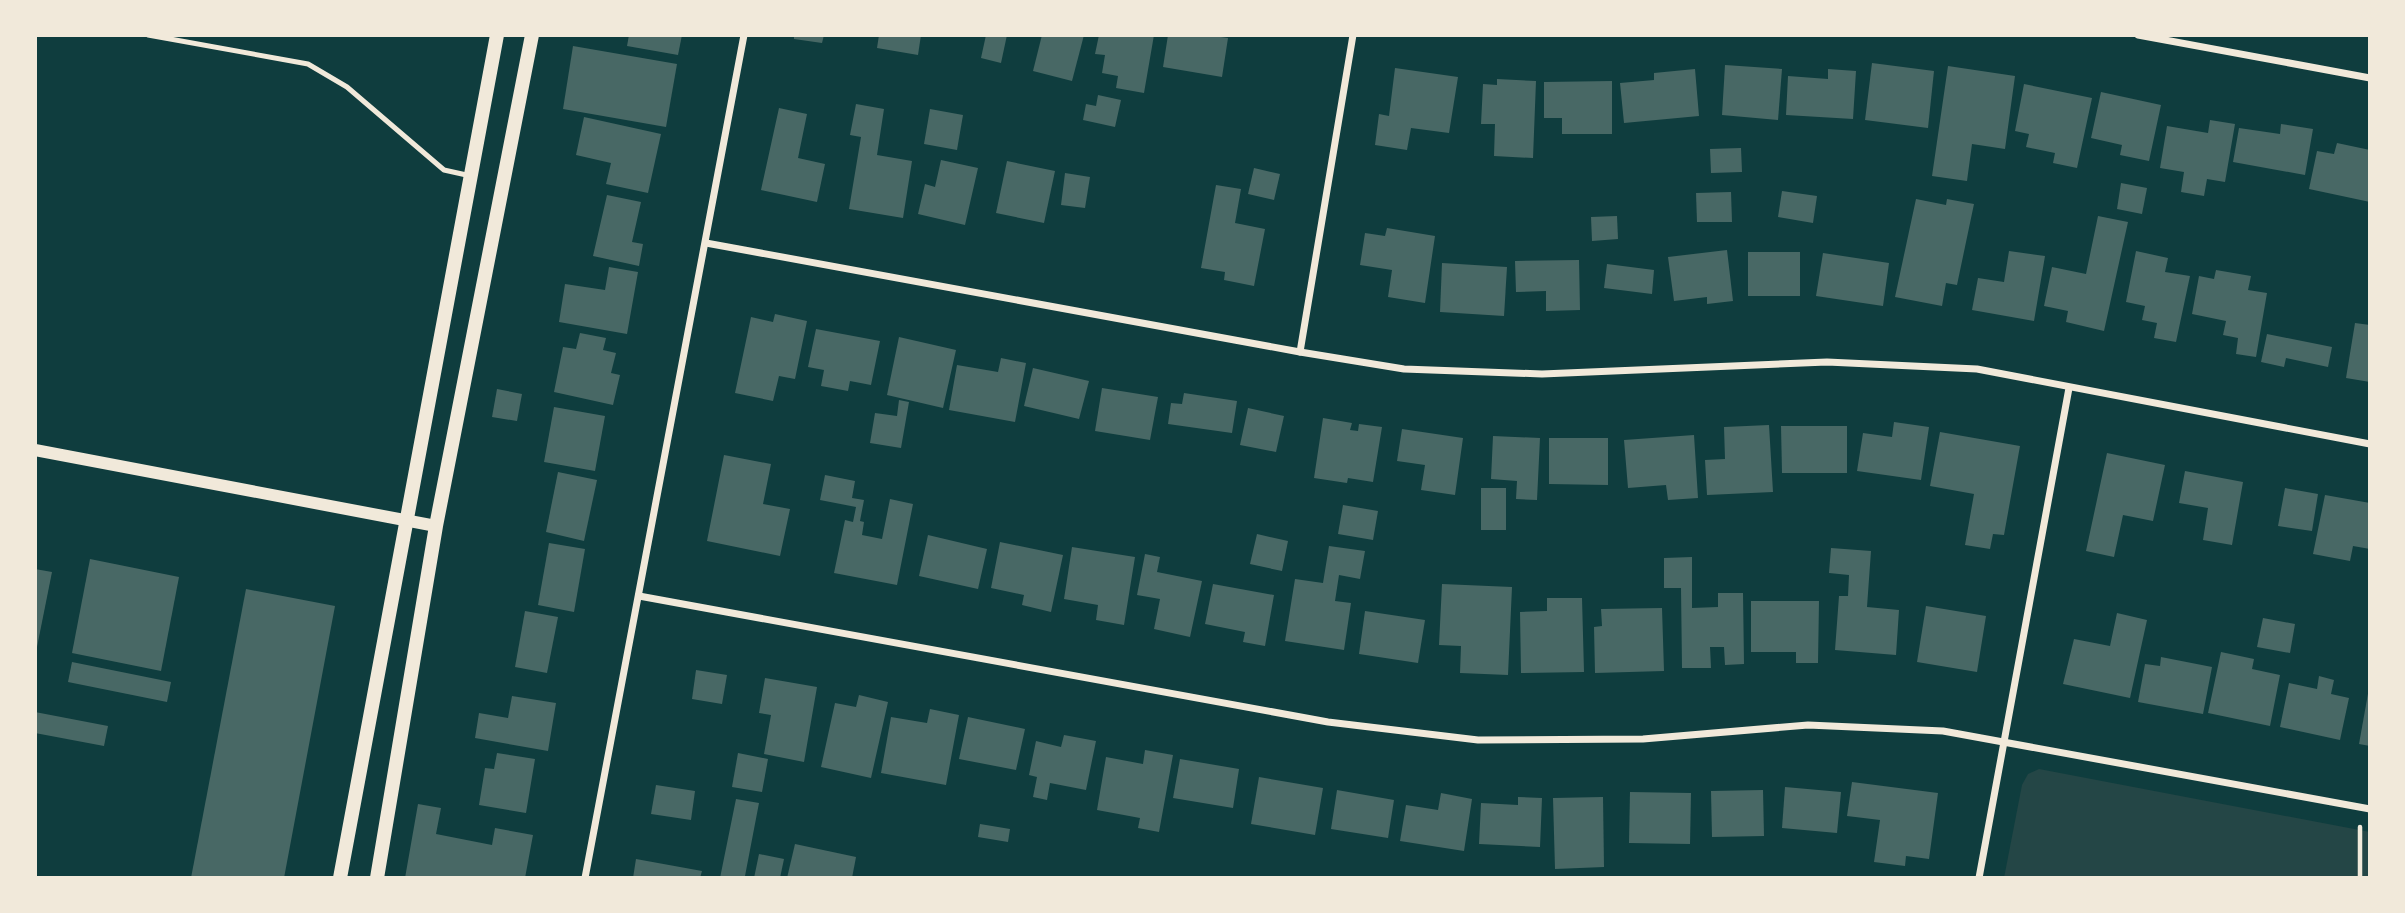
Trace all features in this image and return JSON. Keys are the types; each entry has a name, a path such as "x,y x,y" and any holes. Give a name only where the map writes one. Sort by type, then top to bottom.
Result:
{"main road":[{"path":"340,878 497,35"},
{"path":"377,878 436,526 531,35"}],"street":[{"path":"585,878 744,35"},
{"path":"1300,352 1353,35"},
{"path":"2138,35 2370,78"},
{"path":"706,243 1404,369 1542,374 1827,362 1977,369 2370,444"},
{"path":"1979,878 2069,388"},
{"path":"35,450 436,526"},
{"path":"639,596 1328,722 1478,740 1643,739 1808,725 1943,731 2370,809"}],"lane":[{"path":"148,35 308,64 347,86 444,170 471,176"}],"path":[{"path":"2360,827 2360,878"}],"shaded area":[{"path":"2039,769 2370,832 2370,878 2004,878 2022,785 2028,774"}],"building":[{"path":"629,35 682,35 678,55 627,46"},
{"path":"794,35 824,35 822,43 794,39"},
{"path":"879,35 921,35 918,55 877,48"},
{"path":"986,35 1007,35 1001,63 981,58"},
{"path":"1042,35 1084,35 1072,81 1033,71"},
{"path":"1099,35 1154,35 1144,93 1116,88 1118,76 1102,73 1105,55 1095,54"},
{"path":"1168,35 1228,38 1222,77 1163,67"},
{"path":"573,46 677,64 666,127 563,109"},
{"path":"1872,63 1934,71 1928,128 1865,120"},
{"path":"1725,65 1782,69 1778,120 1722,115"},
{"path":"1948,66 2015,76 2005,149 1972,144 1967,181 1932,176"},
{"path":"1395,68 1458,77 1449,133 1411,128 1407,150 1375,145 1379,114 1389,116"},
{"path":"1695,69 1699,116 1624,123 1620,83 1654,80 1654,73"},
{"path":"1828,69 1856,71 1853,119 1786,115 1788,76 1828,79"},
{"path":"1497,79 1536,81 1533,158 1494,156 1495,124 1481,124 1483,84 1497,85"},
{"path":"1612,81 1612,134 1562,134 1562,118 1544,118 1544,82"},
{"path":"2024,84 2092,98 2077,168 2053,163 2055,153 2026,147 2029,134 2015,131"},
{"path":"2101,92 2161,105 2149,161 2120,155 2122,145 2091,138"},
{"path":"1098,95 1121,100 1115,127 1083,120 1086,104 1096,106"},
{"path":"856,104 884,109 877,155 912,161 903,218 849,209 861,137 850,135"},
{"path":"779,108 807,114 798,158 825,164 817,202 761,190"},
{"path":"930,109 963,115 957,150 924,144"},
{"path":"584,117 661,134 648,193 606,184 611,163 576,155"},
{"path":"2210,120 2235,124 2225,182 2207,179 2204,196 2181,192 2184,172 2160,168 2167,126 2208,133"},
{"path":"2281,124 2313,129 2305,175 2233,162 2239,128 2280,134"},
{"path":"2337,143 2370,150 2370,202 2309,189 2317,151 2334,154"},
{"path":"1741,148 1742,172 1711,173 1710,149"},
{"path":"941,160 978,168 965,225 918,214 925,184 935,187"},
{"path":"1007,161 1055,171 1044,223 996,213"},
{"path":"1254,168 1280,174 1274,200 1248,194"},
{"path":"1065,173 1090,177 1085,208 1061,205"},
{"path":"2121,183 2147,188 2142,214 2117,209"},
{"path":"1216,185 1241,189 1235,223 1265,229 1254,286 1224,280 1225,272 1201,268"},
{"path":"1782,191 1817,196 1813,223 1778,217"},
{"path":"1731,192 1732,222 1697,222 1696,193"},
{"path":"607,195 641,202 632,242 643,244 639,266 593,256"},
{"path":"1916,199 1946,205 1947,199 1974,204 1957,285 1946,283 1942,306 1895,297"},
{"path":"1617,216 1618,239 1592,241 1591,217"},
{"path":"2098,216 2128,222 2104,331 2066,322 2068,311 2044,306 2052,267 2086,274"},
{"path":"1387,228 1435,236 1425,303 1388,297 1392,270 1360,265 1365,233 1385,236"},
{"path":"1727,250 1733,301 1707,304 1707,297 1674,301 1668,257"},
{"path":"2009,251 2045,256 2034,321 1972,310 1978,278 2004,282"},
{"path":"2136,251 2168,258 2165,272 2190,276 2176,342 2154,338 2157,323 2142,320 2145,306 2126,302"},
{"path":"1748,252 1800,252 1800,296 1748,296"},
{"path":"1823,253 1889,263 1883,306 1816,296"},
{"path":"1579,260 1580,310 1546,311 1546,291 1516,292 1515,261"},
{"path":"1442,263 1507,267 1504,316 1440,312"},
{"path":"1607,264 1654,270 1652,294 1604,288"},
{"path":"609,267 638,272 627,334 559,322 565,284 605,290"},
{"path":"2216,270 2251,276 2248,290 2267,293 2256,357 2236,354 2238,338 2223,335 2226,321 2192,314 2199,276 2214,279"},
{"path":"775,314 807,321 795,379 779,376 773,401 735,393 751,317 773,322"},
{"path":"2355,323 2370,325 2370,382 2346,378"},
{"path":"816,329 880,341 871,385 850,381 848,391 821,386 824,370 808,367"},
{"path":"580,333 606,338 603,350 616,353 611,373 620,375 613,405 554,392 563,347 576,349"},
{"path":"2267,334 2332,347 2328,367 2286,358 2284,367 2261,362"},
{"path":"899,337 956,350 943,408 887,395"},
{"path":"1001,358 1026,363 1015,422 949,410 957,365 998,372"},
{"path":"1033,368 1089,381 1079,419 1024,406"},
{"path":"1102,388 1158,397 1150,440 1095,431"},
{"path":"497,389 522,394 517,421 492,417"},
{"path":"1184,393 1237,401 1232,433 1168,424 1171,403 1182,404"},
{"path":"899,400 909,402 901,448 870,443 875,413 897,416"},
{"path":"554,407 605,416 595,471 544,462"},
{"path":"1248,408 1284,416 1276,452 1240,445"},
{"path":"1323,418 1352,423 1350,430 1358,431 1359,424 1382,427 1373,482 1348,478 1347,483 1314,478"},
{"path":"1894,422 1929,427 1921,480 1857,471 1863,433 1892,437"},
{"path":"1769,425 1773,492 1707,495 1705,460 1725,459 1724,427"},
{"path":"1781,426 1847,426 1847,473 1782,473"},
{"path":"1402,429 1463,438 1455,495 1421,490 1425,465 1397,461"},
{"path":"1940,432 2020,446 2004,535 1993,534 1990,549 1965,545 1974,494 1930,486"},
{"path":"1694,435 1698,498 1668,500 1666,485 1628,488 1624,440"},
{"path":"1493,436 1540,438 1537,500 1516,499 1517,481 1491,479"},
{"path":"1549,438 1608,438 1608,485 1549,484"},
{"path":"2107,453 2165,465 2153,521 2123,515 2114,557 2086,551"},
{"path":"724,455 771,464 763,504 790,509 780,556 707,541"},
{"path":"2185,471 2243,482 2232,545 2203,540 2208,508 2179,503"},
{"path":"558,472 597,480 584,541 546,532"},
{"path":"825,475 855,481 852,498 864,500 860,521 864,522 862,535 882,539 890,499 913,504 897,585 834,573 845,520 853,522 856,507 820,500"},
{"path":"1481,488 1506,488 1506,530 1481,530"},
{"path":"2285,488 2318,494 2312,531 2278,526"},
{"path":"2325,495 2370,503 2370,549 2353,546 2350,561 2313,554"},
{"path":"1343,505 1378,511 1373,540 1338,534"},
{"path":"1257,534 1288,541 1282,571 1250,564"},
{"path":"928,535 987,549 978,589 919,576"},
{"path":"1000,542 1063,555 1051,612 1022,605 1024,595 991,588"},
{"path":"549,543 585,549 574,612 538,605"},
{"path":"1329,546 1365,551 1360,579 1339,575 1335,601 1351,603 1344,650 1285,641 1295,579 1323,583"},
{"path":"1072,547 1135,557 1124,625 1096,620 1098,605 1064,599"},
{"path":"1831,548 1871,551 1867,607 1899,610 1896,655 1835,650 1839,596 1848,596 1849,575 1829,573"},
{"path":"1145,554 1160,557 1157,572 1202,581 1190,637 1154,629 1160,599 1137,595"},
{"path":"1692,557 1692,608 1718,607 1718,593 1743,593 1744,664 1725,665 1724,647 1710,647 1711,668 1682,668 1681,588 1664,588 1664,558"},
{"path":"90,559 179,577 161,671 72,653"},
{"path":"35,569 52,572 36,652 35,652"},
{"path":"1213,584 1274,595 1265,646 1243,642 1245,632 1205,624"},
{"path":"1442,584 1512,587 1508,675 1460,673 1461,646 1439,645"},
{"path":"246,589 335,606 284,878 191,878"},
{"path":"1547,598 1582,598 1584,672 1521,673 1520,612 1547,611"},
{"path":"1751,601 1819,601 1818,663 1796,663 1796,652 1751,652"},
{"path":"1926,606 1986,616 1977,672 1917,662"},
{"path":"1662,608 1664,671 1595,673 1594,627 1602,626 1601,609"},
{"path":"525,611 558,617 547,673 515,667"},
{"path":"1365,611 1425,620 1418,663 1359,654"},
{"path":"2117,613 2147,620 2130,698 2063,684 2074,639 2110,646"},
{"path":"2263,618 2295,624 2290,653 2257,647"},
{"path":"2221,652 2254,659 2252,669 2280,675 2270,726 2208,713"},
{"path":"2161,657 2212,667 2203,714 2138,702 2145,664 2160,666"},
{"path":"72,662 171,682 167,702 68,682"},
{"path":"696,670 727,675 722,704 692,699"},
{"path":"2319,676 2334,680 2331,694 2349,698 2340,740 2280,727 2289,683 2317,689"},
{"path":"765,678 817,687 804,762 764,754 771,715 759,713"},
{"path":"2370,688 2370,746 2359,744"},
{"path":"859,695 888,702 871,778 821,767 835,703 856,707"},
{"path":"512,696 556,703 548,751 475,738 479,713 508,718"},
{"path":"930,709 959,715 946,785 881,773 891,717 927,723"},
{"path":"35,712 108,726 104,746 35,733"},
{"path":"968,717 1025,729 1016,770 959,759"},
{"path":"1064,735 1096,741 1086,790 1050,783 1047,800 1033,797 1037,777 1029,775 1036,741 1061,747"},
{"path":"1145,750 1173,755 1159,832 1138,828 1140,818 1097,810 1106,757 1143,764"},
{"path":"497,753 535,759 526,813 479,805 485,768 494,769"},
{"path":"738,753 768,759 762,792 732,787"},
{"path":"1180,759 1239,769 1233,808 1173,798"},
{"path":"1259,777 1323,788 1315,835 1251,824"},
{"path":"1852,782 1938,793 1929,859 1906,856 1905,866 1874,862 1880,820 1847,816"},
{"path":"656,785 695,791 691,820 651,814"},
{"path":"1785,787 1841,792 1837,833 1782,828"},
{"path":"1337,790 1394,800 1388,838 1331,829"},
{"path":"1763,790 1764,836 1712,837 1711,791"},
{"path":"1630,792 1691,793 1690,844 1629,843"},
{"path":"1441,793 1472,799 1464,851 1400,841 1406,805 1438,810"},
{"path":"1518,797 1542,798 1540,847 1479,844 1481,803 1518,805"},
{"path":"1603,797 1604,867 1555,869 1553,798"},
{"path":"736,799 759,803 745,876 750,878 720,878"},
{"path":"418,804 441,808 436,834 492,845 495,828 533,835 525,878 405,878"},
{"path":"980,824 1010,829 1008,842 978,837"},
{"path":"795,844 856,857 852,878 787,878"},
{"path":"759,854 784,859 780,878 754,878"},
{"path":"636,859 702,871 700,878 633,878"}]}
